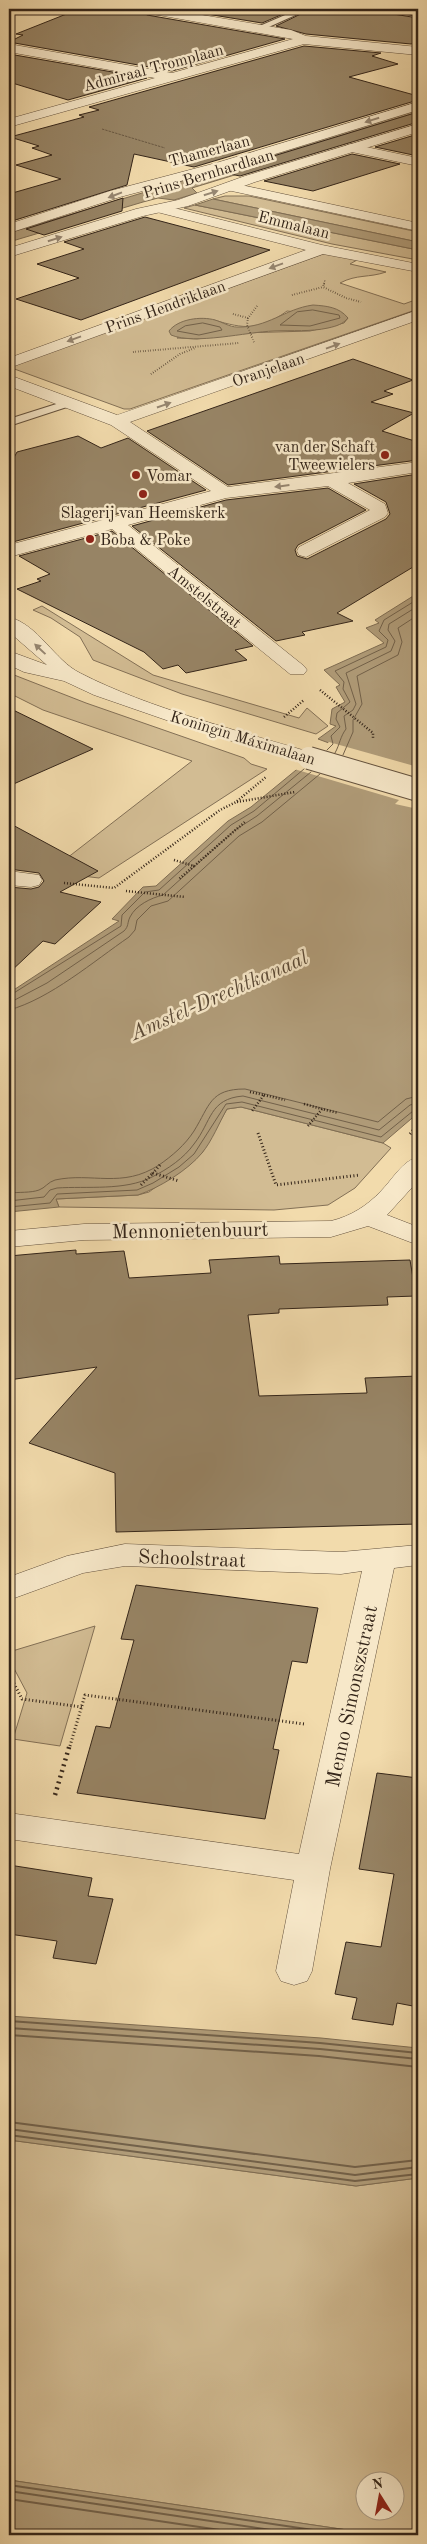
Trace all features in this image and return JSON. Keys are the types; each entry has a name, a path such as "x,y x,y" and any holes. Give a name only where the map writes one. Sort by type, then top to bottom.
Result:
{"street":[{"path":"147,9 291,34 304,40 418,50"},
{"name":"Admiraal Tromplaan","path":"9,123 176,78 304,40"},
{"path":"9,48 176,78"},
{"name":"Thamerlaan","path":"9,229 115,194 221,166 418,106"},
{"name":"Prins Bernhardlaan","path":"9,253 141,212 162,209 232,187 250,179 418,128"},
{"path":"352,148 418,162"},
{"path":"232,187 418,227"},
{"name":"Emmalaan","path":"162,209 322,249 418,268"},
{"name":"Prins Hendriklaan","path":"9,362 322,249"},
{"name":"Oranjelaan","path":"118,421 418,315"},
{"path":"13,384 69,402 118,421 225,492"},
{"path":"9,552 225,492 331,480 418,467"},
{"path":"306,551 379,513 380,508 331,480"},
{"name":"Amstelstraat","path":"114,522 297,670"},
{"name":"Koningin Máximalaan","path":"9,623 22,632 70,676"},
{"name":"Koningin Máximalaan","path":"9,656 31,668 70,676 101,691 202,726 418,790"},
{"name":"Mennonietenbuurt","path":"9,1239 84,1232 331,1229 352,1226 369,1218 418,1165"},
{"path":"369,1218 418,1237"},
{"name":"Schoolstraat","path":"9,1589 78,1564 125,1555 341,1563 380,1559"},
{"path":"380,1559 418,1555"},
{"name":"Menno Simonszstraat","path":"294,1971 313,1869 380,1559"},
{"path":"9,1826 313,1869"}],"lane":[{"path":"259,28 305,9"},
{"path":"387,9 418,14"},
{"path":"9,423 69,402"}],"path":[{"path":"49,112 221,166"},
{"path":"295,259 326,268 328,272 323,287 333,293 346,298 418,315"},
{"path":"132,352 255,342 248,326 248,318"},
{"path":"285,717 305,700"},
{"path":"20,879 114,888 220,810 236,802 270,774"},
{"path":"179,879 246,821"},
{"path":"174,860 194,866"},
{"path":"126,891 185,896"},
{"path":"250,1092 285,1100"},
{"path":"252,1111 264,1095"},
{"path":"304,1104 338,1113"},
{"path":"308,1126 322,1109"},
{"path":"258,1133 276,1184 364,1175"},
{"path":"141,1185 160,1165"},
{"path":"153,1173 179,1181"},
{"path":"9,1674 22,1699 82,1707"},
{"path":"44,1831 86,1695 344,1729"}],"shaded area":[{"path":"225,196 249,196 418,232 418,242 213,199"},
{"path":"195,205 418,250 418,260 332,244 184,208"},
{"path":"326,253 357,260 350,264 386,272 352,278 340,283 404,304 418,299 418,309 130,409 124,409 9,367","holes":["287,311 348,318 344,323 310,331 240,333 197,339 177,338 214,320 234,325 252,326 268,322"]},
{"path":"42,606 153,675 299,718 307,708 328,726 316,734 182,694 93,660 80,637 51,618 33,610"},
{"path":"9,673 86,703 244,758 251,764 267,769 99,878 49,872 192,761 43,710 9,693"},
{"path":"241,1107 383,1143 391,1148 355,1188 328,1205 274,1210 59,1207 56,1199 138,1195 149,1192 202,1153 227,1109"},
{"path":"95,1626 60,1746 13,1739 27,1693 9,1659 9,1652"},
{"path":"9,2140 356,2186 418,2178 418,2535 381,2535 9,2480"}],"water":[{"path":"418,110 418,119 192,188 197,193 174,200 158,198 9,242 9,233"},
{"path":"213,199 418,242 418,250 195,205"},
{"path":"313,305 337,309 348,318 340,324 321,329 263,332 221,337 181,338 171,335 169,331 184,321 203,318 234,327 248,327 267,322 293,310"},
{"name":"Amstel-Drechtkanaal","path":"418,593 418,1113 383,1143 241,1107 227,1109 202,1153 173,1178 155,1188 138,1195 56,1199 59,1207 9,1212 9,993 119,921 112,919 143,887 156,886 228,821 251,807 329,743 318,739 336,726 330,724 332,709 345,702 336,687 340,685 324,670 384,643 366,628 379,623 375,620"},
{"path":"9,2016 321,2038 418,2048 418,2178 356,2186 9,2140"},
{"path":"9,2480 381,2535 9,2535"}],"pier":[{"path":"329,742 418,767 418,809 395,804 399,800 294,769"}],"building":[{"path":"79,9 139,9 147,15 285,39 172,71 9,42 23,35 16,34"},
{"path":"176,9 295,9 262,23"},
{"path":"311,9 381,9 387,13 418,18 418,42 411,44 306,34 276,26"},
{"path":"304,46 381,53 372,56 398,64 349,77 418,96 418,100 194,167 134,154 127,185 9,222 9,194 61,179 16,165 52,155 32,148 39,146 10,137 84,117 79,115 99,110 89,107"},
{"path":"9,54 147,78 68,100 9,82"},
{"path":"418,112 418,122 240,176 221,172"},
{"path":"418,134 418,156 375,147"},
{"path":"352,154 400,164 313,191 264,181"},
{"path":"123,198 122,211 44,235 26,229"},
{"path":"145,217 270,250 81,320 16,299 79,278 37,264 84,249 64,242"},
{"path":"353,359 413,380 384,391 393,394 371,402 414,413 382,431 418,442 418,460 228,485 147,431"},
{"path":"78,436 101,448 128,438 206,490 9,543 9,467 17,452"},
{"path":"418,474 418,564 337,613 353,621 302,632 305,635 276,641 132,526 226,500 328,488 366,510 298,545 295,550 297,556 307,559 386,519 390,514 386,502 354,484"},
{"path":"112,531 253,646 235,650 247,660 186,673 178,665 163,669 144,652 17,589 41,581 37,579 50,574 19,556"},
{"path":"9,708 93,749 9,786"},
{"path":"9,823 98,871 60,892 101,902 55,944 43,941 9,973 9,887 31,889 39,887 44,881 39,873 9,869"},
{"path":"76,1250 76,1254 124,1251 129,1278 211,1273 209,1260 279,1256 280,1264 410,1260 416,1296 387,1297 388,1305 279,1309 279,1313 248,1315 259,1396 367,1393 365,1378 418,1376 418,1524 116,1532 115,1473 29,1443 97,1367 9,1380 9,1256"},
{"path":"136,1585 318,1608 307,1663 292,1661 273,1749 279,1750 265,1819 77,1793 96,1726 110,1728 134,1640 121,1639"},
{"path":"377,1773 418,1778 418,2007 397,2003 393,2025 352,2019 357,1998 335,1994 346,1942 381,1947 394,1874 359,1869"},
{"path":"9,1865 92,1878 88,1896 113,1899 96,1964 53,1958 57,1941 9,1934"}],"place":[{"name":"van der Schaft Tweewielers","path":"385,455"},
{"name":"Vomar","path":"136,475"},
{"name":"Slagerij van Heemskerk","path":"143,494"},
{"name":"Boba & Poke","path":"90,539"}]}
